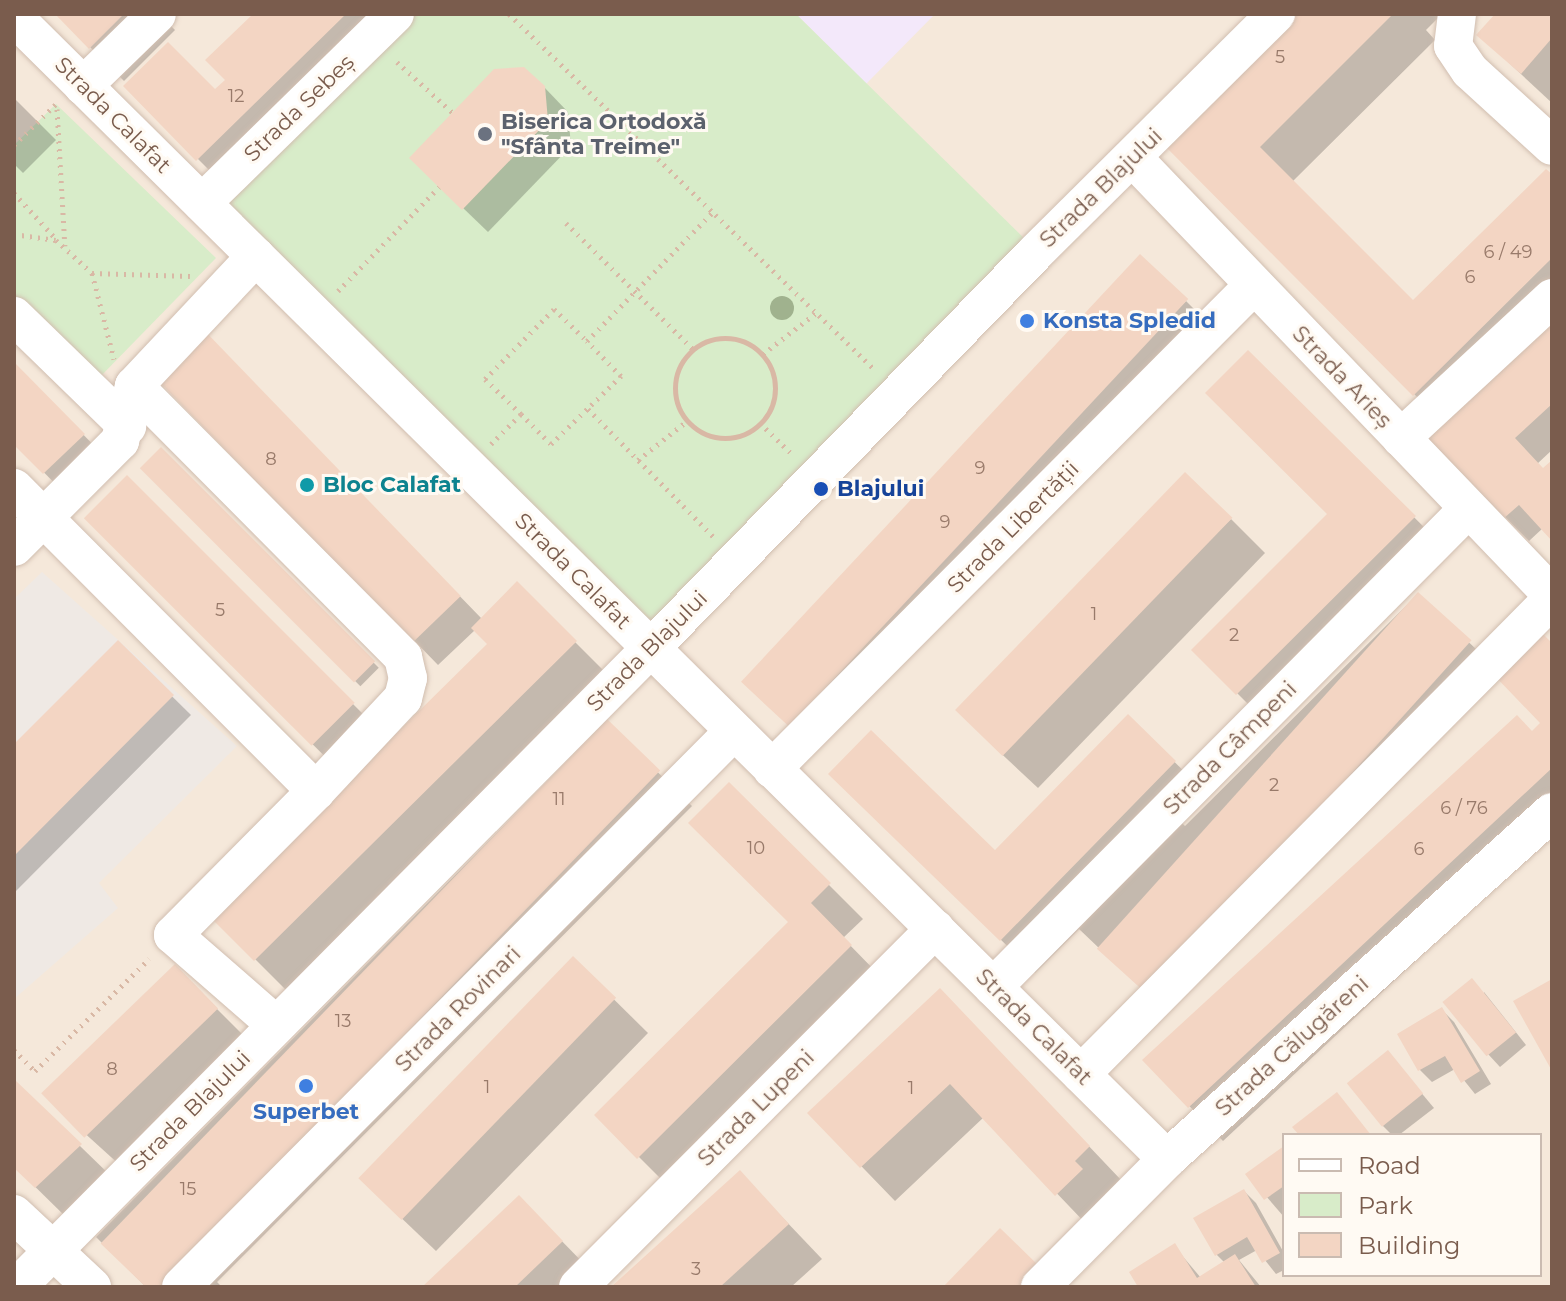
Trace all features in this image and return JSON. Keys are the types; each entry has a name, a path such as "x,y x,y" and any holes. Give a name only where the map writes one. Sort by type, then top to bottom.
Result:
{"street":[{"path":"70,95 157,14"},
{"name":"Strada Sebeș","path":"202,203 395,14"},
{"name":"Strada Blajului","path":"17,1287 737,561 1037,251 1276,14"},
{"path":"1457,14 1453,46 1470,71 1552,146"},
{"name":"Strada Calafat","path":"14,17 70,95 202,203 246,267 315,315 1167,1159"},
{"name":"Strada Arieș","path":"1133,158 1552,597"},
{"path":"14,547 120,441 129,408 246,267"},
{"name":"Strada Libertății","path":"772,769 1253,286"},
{"path":"1401,438 1552,298"},
{"path":"14,316 129,408 403,657 408,678 403,698 173,935 276,1025"},
{"path":"14,488 316,791"},
{"name":"Strada Câmpeni","path":"993,987 1468,509"},
{"path":"1081,1074 1552,597"},
{"name":"Strada Rovinari","path":"181,1287 734,731"},
{"name":"Strada Călugăreni","path":"1040,1287 1167,1159 1552,812"},
{"name":"Strada Lupeni","path":"578,1287 935,929"},
{"path":"14,1214 92,1287"}],"path":[{"path":"509,14 900,395"},
{"path":"397,62 453,113"},
{"path":"14,145 70,95"},
{"path":"65,248 70,95"},
{"path":"315,315 439,187"},
{"path":"14,193 56,240 92,273 129,408"},
{"path":"587,341 712,213"},
{"path":"566,223 693,350"},
{"path":"14,234 56,240"},
{"path":"92,273 246,267"},
{"path":"554,309 621,376 588,409 551,444 485,379 554,309"},
{"path":"763,354 816,313"},
{"path":"717,338 734,338 750,344 763,354 775,384 774,400 760,423 741,435 725,438 708,435 688,421 676,400 674,383 679,367 693,350 717,338"},
{"path":"588,409 737,561"},
{"path":"468,467 521,414"},
{"path":"638,460 688,421"},
{"path":"760,423 818,478"},
{"path":"14,1050 35,1071 173,935"}],"shaded area":[{"path":"14,14 1552,14 1552,1287 14,1287"},
{"path":"796,14 935,14 866,84"},
{"path":"42,572 237,746 99,883 118,908 14,999 14,599"}],"green space":[{"path":"392,14 796,14 1037,251 651,648 202,203"},
{"path":"56,104 216,258 99,378 14,296 14,145"}],"building":[{"path":"55,14 124,14 89,49"},
{"path":"253,14 346,14 196,161 123,86 168,42 215,89 225,80 205,60"},
{"path":"1290,14 1393,14 1260,147 1413,300 1546,169 1552,174 1552,258 1413,396 1161,142"},
{"path":"1495,14 1552,14 1552,38 1521,74 1476,35"},
{"path":"524,67 545,86 548,121 462,210 409,158 494,69"},
{"path":"1140,254 1188,299 789,727 741,682"},
{"path":"1552,318 1552,404 1515,438 1543,468 1552,460 1552,541 1519,505 1503,519 1424,436"},
{"name":"Bloc Calafat","path":"201,327 461,596 412,643 152,374"},
{"path":"1248,350 1416,516 1236,695 1191,650 1327,514 1205,393"},
{"path":"14,362 85,434 43,474 14,445"},
{"path":"161,447 375,661 354,682 140,468"},
{"path":"1185,472 1232,518 1003,756 955,710"},
{"path":"127,475 355,703 312,746 84,518"},
{"path":"517,581 577,641 254,961 210,917 487,644 471,628"},
{"path":"1418,592 1472,640 1150,997 1097,949"},
{"path":"1538,629 1552,643 1552,768 1188,1108 1142,1060 1517,715 1532,731 1540,723 1491,672"},
{"path":"118,640 174,695 14,856 14,744"},
{"path":"1128,714 1176,761 1000,941 828,774 871,730 995,850"},
{"path":"607,719 660,770 161,1287 146,1287 101,1243"},
{"path":"729,782 831,883 811,903 852,945 637,1159 594,1115 788,922 688,823"},
{"path":"573,956 616,998 402,1220 358,1178"},
{"path":"175,964 218,1009 84,1138 41,1093"},
{"path":"1472,978 1516,1032 1487,1056 1442,1002"},
{"path":"1552,979 1552,1071 1513,1001"},
{"path":"940,988 1090,1146 1075,1161 1083,1169 1055,1196 950,1084 860,1168 807,1113"},
{"path":"1442,1007 1480,1071 1461,1083 1445,1056 1418,1071 1397,1034"},
{"path":"1388,1050 1423,1094 1382,1127 1347,1083"},
{"path":"14,1079 82,1144 35,1188 14,1168"},
{"path":"1337,1092 1369,1133 1297,1133 1292,1127"},
{"path":"1282,1147 1282,1187 1264,1200 1245,1174"},
{"path":"740,1170 789,1224 720,1287 611,1287"},
{"path":"1244,1189 1280,1253 1262,1263 1247,1237 1215,1256 1193,1218"},
{"path":"519,1195 563,1241 515,1287 422,1287"},
{"path":"1000,1228 1039,1266 1019,1287 943,1287"},
{"path":"1175,1243 1197,1278 1235,1254 1256,1287 1138,1287 1129,1272"}],"place":[{"name":"Biserica Ortodoxă \"Sfânta Treime\"","path":"485,134"},
{"name":"Konsta Spledid","path":"1027,321"},
{"name":"Bloc Calafat","path":"307,485"},
{"name":"Blajului","path":"821,489"},
{"name":"Superbet","path":"306,1086"}]}
